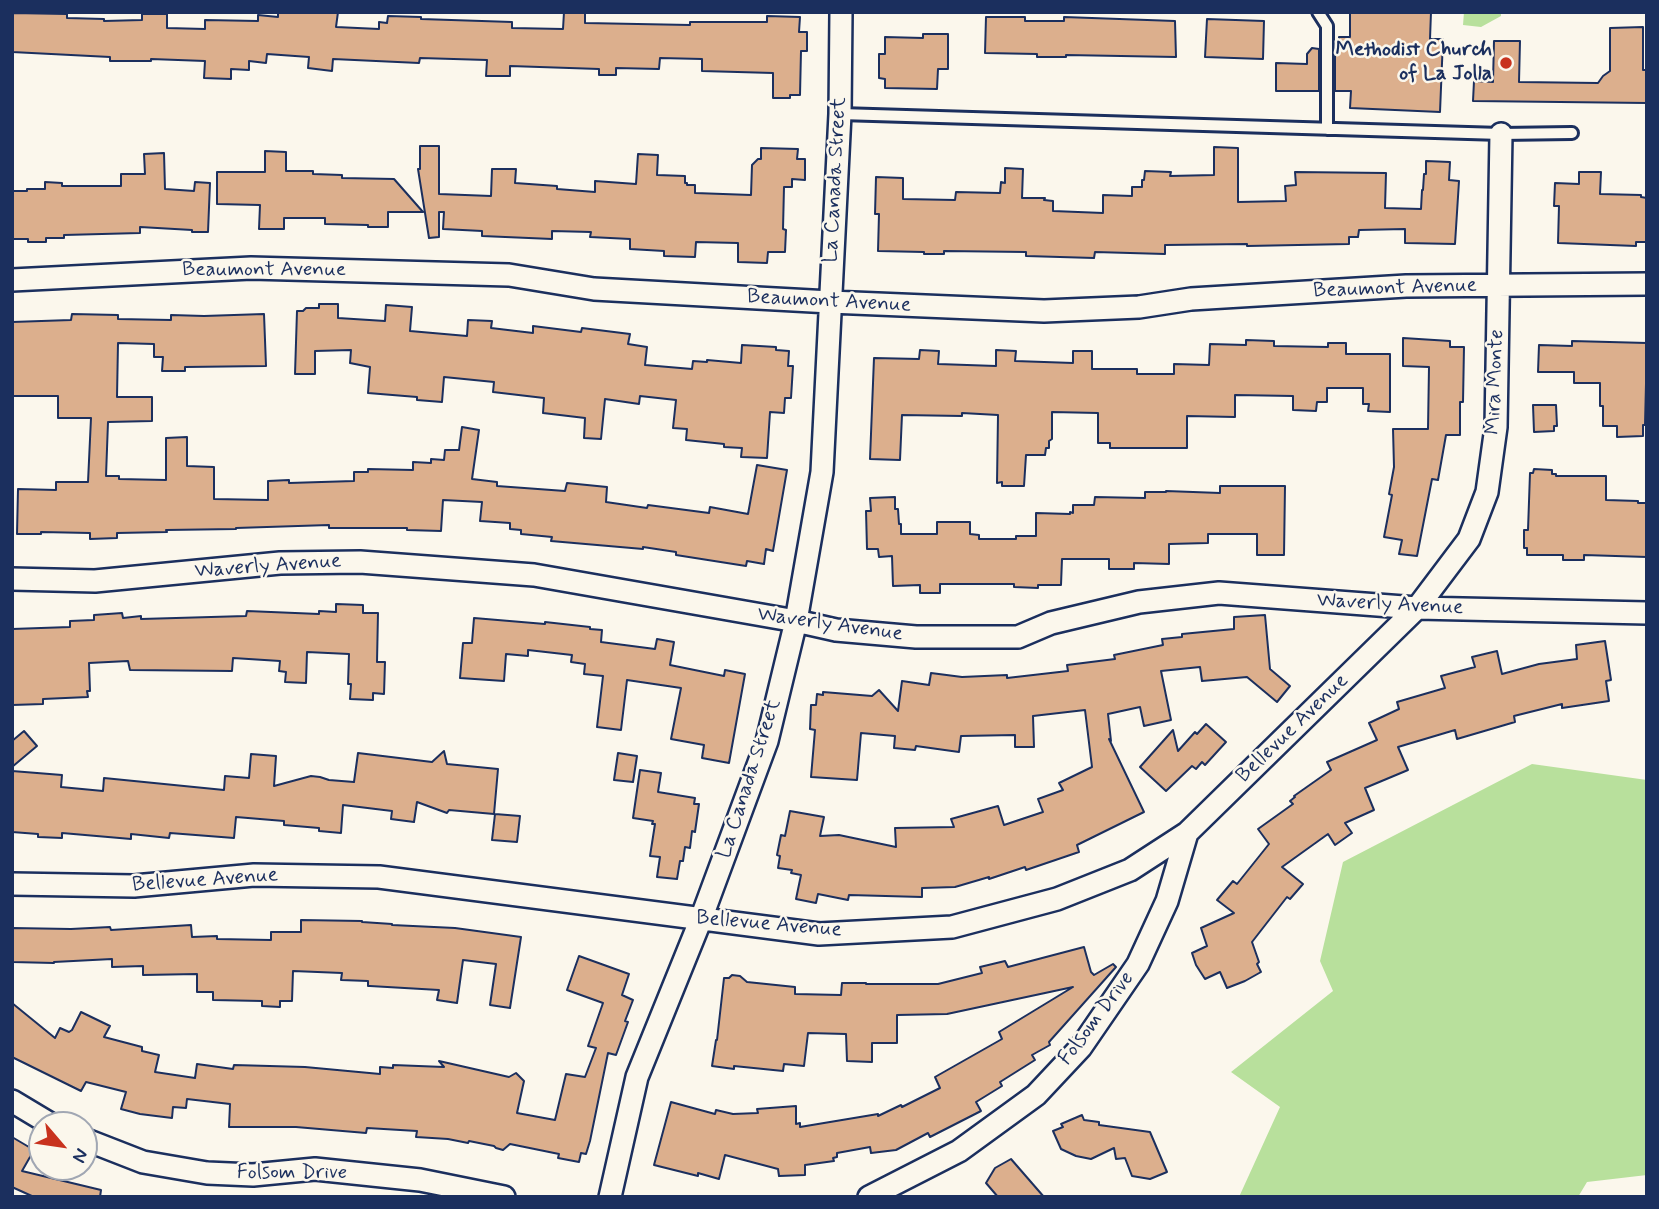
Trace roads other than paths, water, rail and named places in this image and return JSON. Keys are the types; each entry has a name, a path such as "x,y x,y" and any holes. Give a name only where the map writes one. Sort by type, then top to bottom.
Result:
{"street":[{"name":"La Canada Street","path":"610,1197 637,1077 701,919 766,741 796,621 822,472 840,114 841,12"},
{"name":"Mira Monte","path":"1416,608 1469,539 1487,492 1496,427 1501,134"},
{"name":"Beaumont Avenue","path":"12,280 251,268 509,275 594,289 830,303 1044,311 1139,307 1191,299 1379,288 1647,284"},
{"name":"Waverly Avenue","path":"12,579 95,581 280,563 360,562 534,575 836,630 916,637 1018,637 1051,623 1139,602 1219,593 1416,608 1647,613"},
{"name":"Bellevue Avenue","path":"12,884 134,887 254,875 379,877 819,934 952,927 1057,900 1130,870 1187,833 1416,608"},
{"name":"Folsom Drive","path":"869,1197 959,1151 1036,1094 1081,1047 1138,964 1167,901 1187,833"},
{"path":"12,1101 29,1111"},
{"name":"Folsom Drive","path":"98,1144 143,1162 207,1173 253,1175 315,1169 420,1180 504,1197"}],"lane":[{"path":"1318,12 1327,26 1327,129"},
{"path":"840,114 1501,134 1572,133"}],"place":[{"name":"Methodist Church of La Jolla","path":"1506,63"}]}
